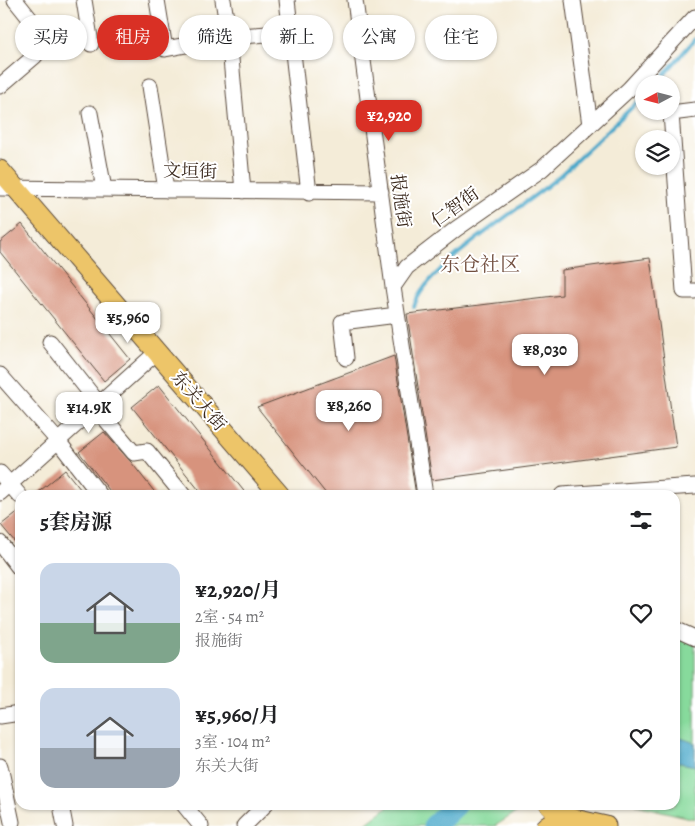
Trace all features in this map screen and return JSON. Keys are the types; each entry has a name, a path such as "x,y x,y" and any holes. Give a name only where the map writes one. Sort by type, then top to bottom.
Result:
{"main road":[{"name":"东关大街","path":"0,170 8,188 157,352 276,490"},
{"path":"558,820 606,826"}],"street":[{"path":"0,86 35,56 31,20 15,0"},
{"path":"84,0 91,44"},
{"path":"157,0 165,49 179,46"},
{"path":"223,0 225,15"},
{"path":"287,0 289,15"},
{"name":"报施街","path":"355,0 393,288"},
{"path":"573,0 590,125"},
{"name":"仁智街","path":"393,288 407,267 456,229 542,169 629,89 695,17"},
{"path":"231,60 242,191"},
{"path":"295,60 309,193"},
{"path":"150,86 166,190"},
{"path":"695,110 671,113 684,291 695,291"},
{"path":"90,112 104,189"},
{"name":"文垣街","path":"8,188 309,193 381,192"},
{"path":"393,288 424,490"},
{"path":"346,358 342,322 397,315"},
{"path":"50,342 134,454 147,452 179,490"},
{"path":"15,492 3,483 58,441 157,352"},
{"path":"0,375 58,441 96,490"},
{"path":"636,490 695,486"},
{"path":"0,543 15,562"},
{"path":"680,631 695,638"},
{"path":"0,716 15,714"},
{"path":"0,766 12,822"},
{"path":"62,810 65,826"},
{"path":"188,810 201,826"},
{"path":"244,826 260,810"}],"green space":[{"path":"680,639 695,644 695,819 657,810 680,810"},
{"path":"384,810 520,810 495,826 363,826"}],"water":[{"path":"680,738 695,743 695,766 680,763"}],"building":[{"path":"22,224 130,359 104,381 0,252 0,242"},
{"path":"650,258 676,447 432,480 407,314 562,295 562,270"},
{"path":"394,356 415,490 323,490 257,407"},
{"path":"159,385 243,490 199,490 132,407"},
{"path":"104,432 153,490 109,490 79,452"},
{"path":"65,470 81,490 41,490"},
{"path":"15,514 15,542 1,525"}],"waterway":[{"path":"664,75 695,39"},
{"path":"414,307 421,291 435,274 476,239 557,178 635,104"},
{"path":"434,826 451,810"}],"district":[{"name":"东仓社区","path":"480,264"}]}
